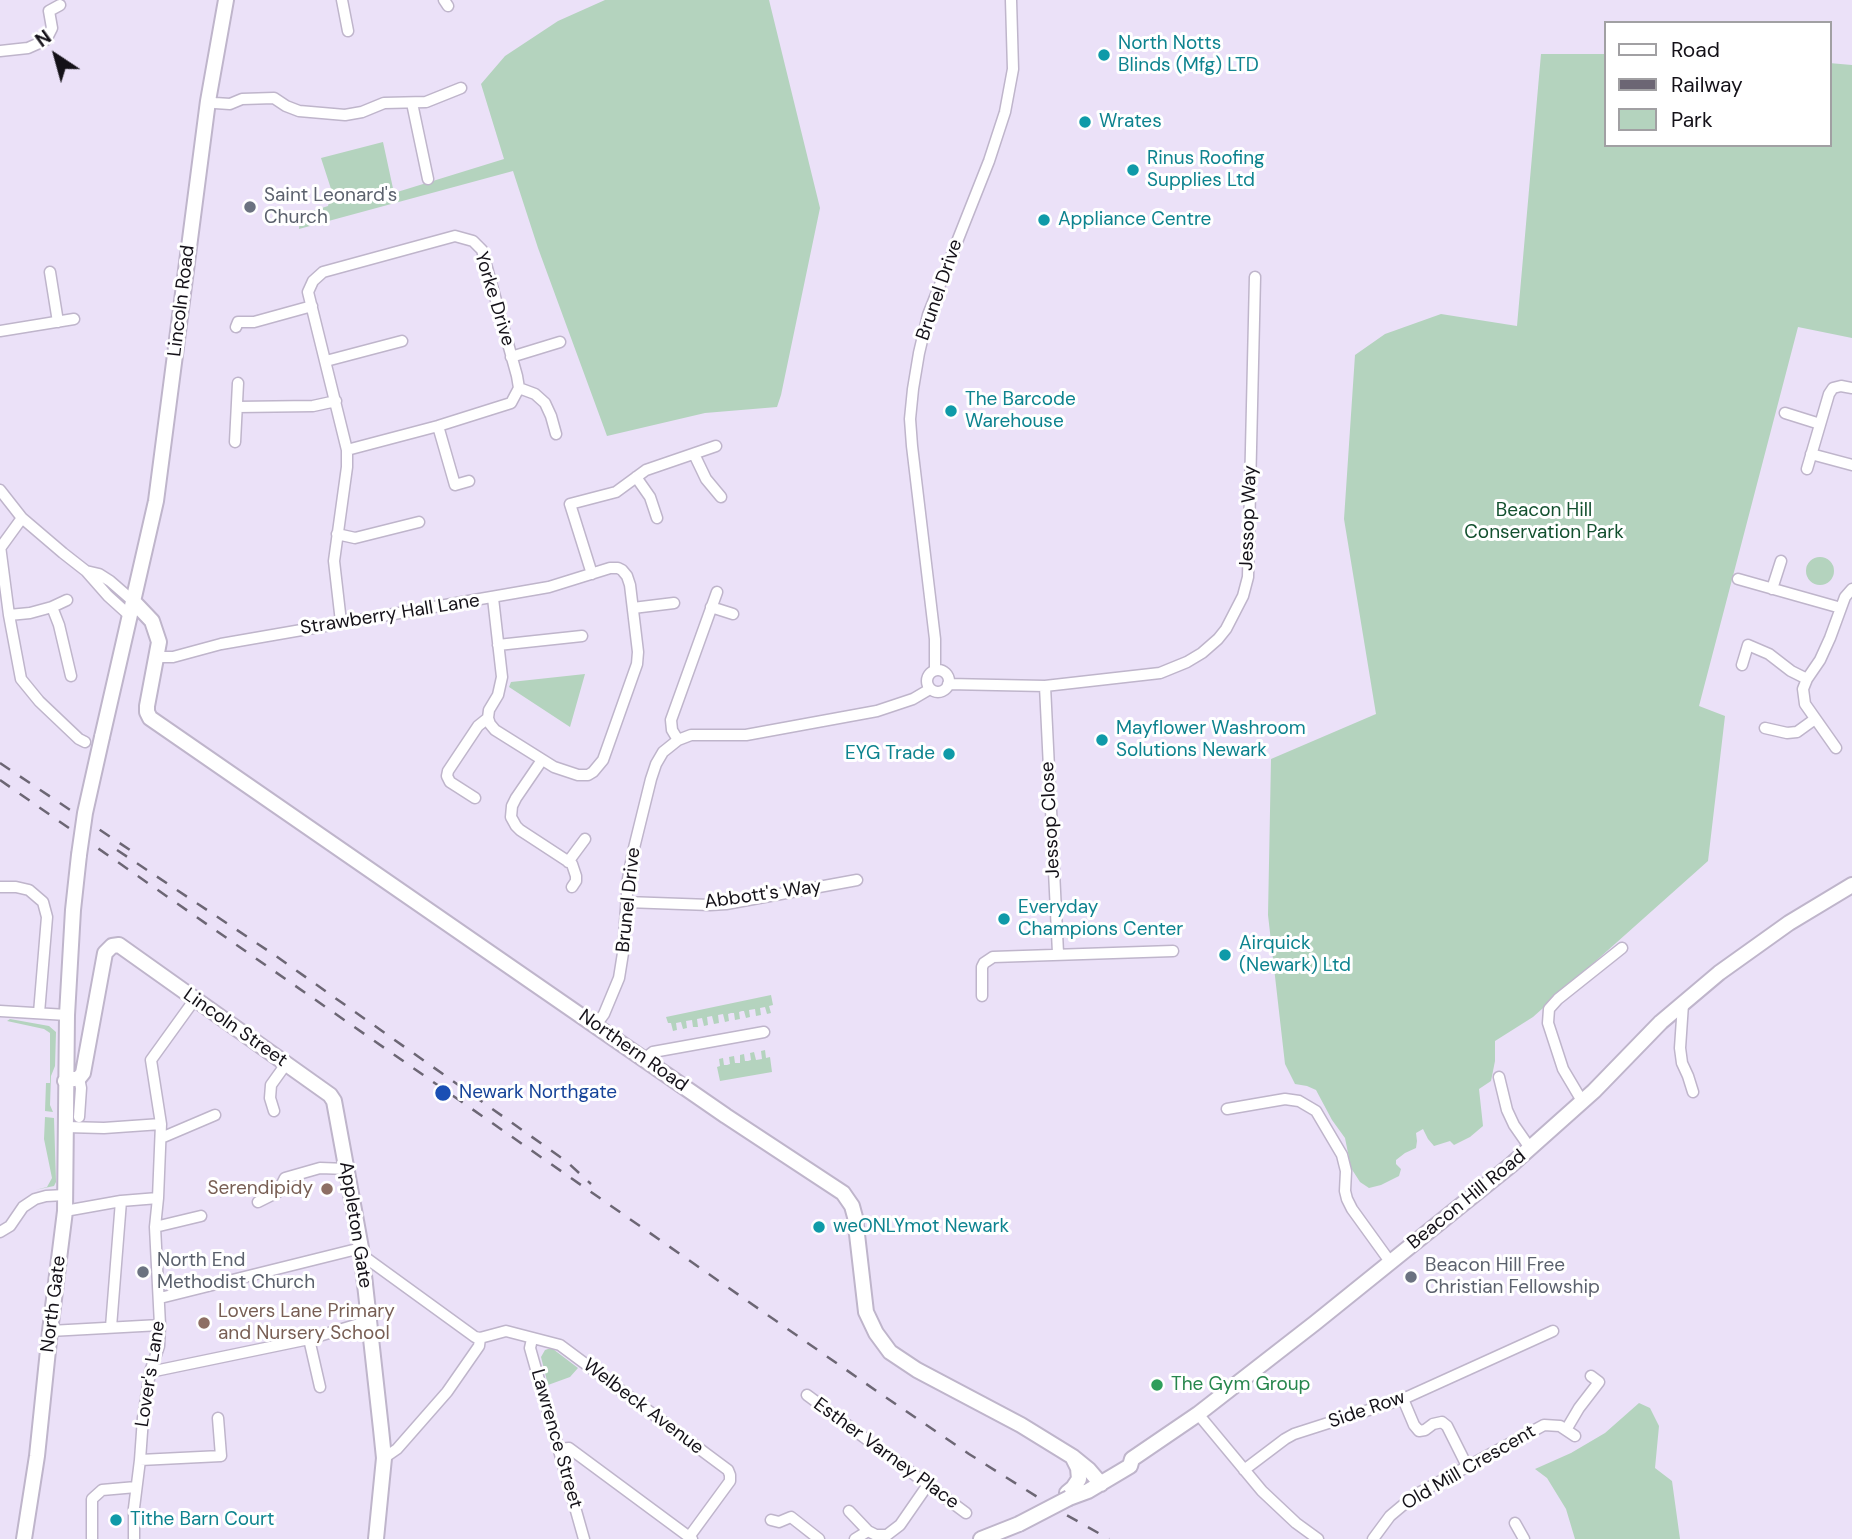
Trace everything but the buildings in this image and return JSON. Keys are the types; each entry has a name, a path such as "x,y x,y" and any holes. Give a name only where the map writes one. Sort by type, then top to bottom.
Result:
{"street":[{"name":"Lincoln Road","path":"72,1080 67,1015 79,855 85,813 156,502 208,101 226,0"},
{"path":"342,0 348,31"},
{"name":"Brunel Drive","path":"935,670 935,639 912,446 912,397 928,315 989,161 1009,96 1013,69 1012,0"},
{"path":"0,51 28,48 46,40 52,28 49,11 60,5"},
{"path":"208,101 230,104 242,99 274,98 299,111 345,115 384,103 426,102 461,88"},
{"path":"412,103 428,178"},
{"name":"Yorke Drive","path":"341,622 334,561 347,450 308,292 313,281 323,272 455,236 473,241 482,250 519,388"},
{"path":"50,272 58,322"},
{"name":"Jessop Way","path":"948,684 1045,686 1146,676 1187,662 1211,646 1227,629 1243,596 1249,559 1255,277"},
{"path":"236,327 238,323 254,322 312,306"},
{"path":"0,331 74,319"},
{"path":"326,361 402,341"},
{"path":"511,357 560,342"},
{"path":"235,442 239,383"},
{"path":"347,450 511,403 519,388 535,394 545,403 556,434"},
{"path":"1807,469 1833,388 1852,388"},
{"path":"237,407 313,406 335,401"},
{"path":"1785,413 1820,424"},
{"path":"438,426 455,485 469,481"},
{"path":"592,574 570,504 616,492 646,470 716,446"},
{"path":"694,454 706,479 720,497"},
{"path":"1811,454 1852,465"},
{"path":"636,477 650,497 657,519"},
{"path":"0,490 22,518 86,571 99,574 131,608"},
{"path":"22,518 1,546 3,593 21,679 39,701 85,742"},
{"path":"337,534 355,538 419,522"},
{"path":"1772,589 1781,561"},
{"name":"Strawberry Hall Lane","path":"157,656 173,657 220,644 493,598 549,587 610,568 622,570 627,576 633,608"},
{"path":"1738,579 1841,608"},
{"path":"1836,748 1805,704 1803,689 1820,660 1845,597 1852,589"},
{"path":"717,592 671,720 672,730 678,740 698,734 746,735 877,711 913,699 930,689 941,691 948,684 947,675 943,671 935,670 927,677 930,689"},
{"path":"493,598 502,677 488,718 495,730 542,760 559,770 578,775 593,772 600,765 637,664 633,608 674,603"},
{"path":"9,615 30,613 67,600"},
{"path":"52,607 71,676"},
{"path":"711,607 733,614"},
{"name":"Northern Road","path":"131,608 152,621 159,642 147,706 150,718 726,1116 831,1184 847,1197 855,1217 866,1312 876,1333 890,1352 917,1370 1021,1425 1073,1457 1098,1481"},
{"path":"498,645 582,636"},
{"path":"1742,665 1750,641 1791,671 1807,679"},
{"name":"Jessop Close","path":"1045,686 1058,953"},
{"path":"475,798 450,782 447,776 478,726 488,718"},
{"path":"1765,728 1787,733 1797,732 1815,719"},
{"path":"1778,743 1780,732"},
{"name":"Brunel Drive","path":"596,1025 604,1014 620,978 628,879 651,779 663,752 678,740"},
{"path":"542,760 516,798 512,806 512,817 520,830 574,868 576,881 572,887"},
{"path":"568,862 584,839"},
{"name":"Abbott's Way","path":"626,902 726,904 857,880"},
{"name":"Beacon Hill Road","path":"1098,1481 1125,1458 1132,1459 1198,1414 1391,1263 1530,1148 1594,1091 1661,1022 1729,966 1779,930 1852,885"},
{"path":"0,887 29,890 43,902 47,917 39,1013"},
{"name":"Lincoln Street","path":"119,945 330,1095 338,1120"},
{"name":"North Gate","path":"24,1539 37,1456 65,1211 65,1128 72,1080 83,1073 105,953 112,946 119,945"},
{"path":"1582,1101 1563,1069 1548,1023 1549,1009 1622,948"},
{"path":"982,996 982,967 992,957 1173,951"},
{"name":"Lover's Lane","path":"134,1539 134,1508 143,1418 150,1372 159,1346 160,1325 155,1227 161,1124 151,1060 195,999"},
{"path":"1683,1004 1680,1048 1682,1063 1693,1092"},
{"path":"0,1011 67,1015"},
{"path":"644,1059 653,1052 764,1032"},
{"path":"274,1111 270,1098 271,1085 286,1064"},
{"path":"1499,1077 1507,1110 1530,1148"},
{"name":"North Gate","path":"72,1080 81,1088 79,1117"},
{"path":"1227,1109 1286,1099 1299,1101 1316,1111 1342,1155 1346,1171 1347,1199 1391,1263"},
{"path":"161,1138 211,1115"},
{"name":"Appleton Gate","path":"338,1120 362,1252 384,1458 376,1539"},
{"path":"65,1128 161,1124"},
{"path":"258,1202 278,1192 285,1178 320,1168 347,1169"},
{"path":"0,1232 10,1226 23,1207 35,1199 65,1195"},
{"path":"65,1211 121,1201 158,1198"},
{"path":"111,1327 121,1201"},
{"path":"155,1227 201,1216"},
{"path":"160,1298 362,1252 475,1337 480,1338 478,1346 447,1392 397,1449 384,1458"},
{"path":"150,1372 309,1339 369,1321"},
{"path":"50,1331 160,1325"},
{"name":"Welbeck Avenue","path":"480,1338 506,1331 560,1345 727,1470 730,1481 690,1538"},
{"name":"Side Row","path":"1244,1470 1294,1434 1403,1399 1496,1361 1553,1331"},
{"path":"309,1339 320,1387"},
{"name":"Lawrence Street","path":"532,1339 530,1348 584,1539"},
{"path":"1566,1430 1599,1382 1591,1376"},
{"name":"Esther Varney Place","path":"807,1395 966,1513"},
{"path":"1403,1399 1419,1431 1442,1422 1447,1426 1467,1466"},
{"path":"1198,1414 1262,1491 1318,1539"},
{"path":"140,1460 221,1456 218,1418"},
{"name":"Old Mill Crescent","path":"1373,1539 1390,1516 1415,1495 1544,1425 1560,1426 1575,1436"},
{"path":"559,1448 569,1448 690,1538"},
{"path":"1068,1495 1079,1479 1073,1457"},
{"path":"981,1539 1042,1514 1068,1495 1098,1481"},
{"path":"849,1511 868,1531 876,1535 887,1535 900,1525 928,1486"},
{"path":"92,1539 92,1499 102,1490 136,1488"},
{"path":"771,1520 779,1522 792,1517 819,1539"},
{"path":"855,1539 868,1531"},
{"path":"1510,1539 1519,1531"}],"green space":[{"path":"605,0 769,0 820,208 777,407 705,413 607,436 538,248 513,171 299,229 300,215 328,206 332,192 321,158 383,142 394,193 504,159 481,84 505,56 558,21"},
{"name":"Beacon Hill Conservation Park","path":"1541,54 1604,54 1604,147 1831,147 1831,63 1852,65 1852,338 1798,327 1699,706 1725,716 1708,861 1533,1017 1495,1041 1491,1081 1479,1089 1483,1126 1454,1145 1450,1141 1434,1146 1423,1129 1416,1133 1416,1148 1396,1160 1401,1169 1399,1176 1369,1188 1360,1182 1351,1168 1345,1138 1316,1090 1295,1084 1285,1064 1268,915 1271,759 1376,714 1344,519 1355,355 1385,334 1441,314 1517,326"},
{"path":"1820,557 1830,561 1834,571 1830,581 1820,585 1810,581 1806,571 1810,561"},
{"path":"585,674 570,727 509,687 511,682"},
{"path":"771,995 773,1005 769,1006 771,1013 767,1014 765,1007 760,1008 761,1015 756,1016 755,1009 749,1010 750,1017 746,1018 744,1011 739,1012 740,1019 735,1020 734,1013 731,1013 728,1014 729,1021 725,1022 723,1014 718,1015 719,1023 714,1024 712,1016 707,1017 708,1025 704,1026 702,1018 697,1019 698,1027 693,1027 692,1020 686,1021 687,1028 683,1029 681,1022 676,1023 677,1030 673,1031 666,1017"},
{"path":"10,1019 49,1026 56,1032 55,1066 51,1076 50,1105 53,1112 45,1111 46,1083 50,1083 50,1033 44,1029 7,1021"},
{"path":"765,1050 766,1058 770,1057 772,1072 720,1081 717,1067 720,1066 719,1059 723,1058 724,1065 727,1065 730,1064 729,1057 734,1056 735,1063 740,1063 740,1055 744,1054 745,1061 748,1061 751,1060 750,1053 754,1052 756,1060 762,1059 761,1051"},
{"path":"45,1117 54,1118 56,1182 54,1186 35,1190 47,1187 52,1178 44,1139"},
{"path":"548,1349 553,1349 578,1368 570,1377 548,1385 541,1357"},
{"path":"1639,1403 1650,1408 1659,1426 1655,1468 1672,1481 1680,1539 1575,1539 1566,1509 1547,1478 1535,1469 1571,1453 1605,1433"}],"railway":[{"path":"0,763 130,850"},
{"path":"0,780 878,1392 969,1454 1109,1539"},
{"path":"117,850 273,954 566,1161 591,1184"}],"place":[{"name":"North Notts Blinds (Mfg) LTD","path":"1104,55"},
{"name":"Wrates","path":"1085,122"},
{"name":"Rinus Roofing Supplies Ltd","path":"1133,170"},
{"name":"Saint Leonard's Church","path":"250,207"},
{"name":"Appliance Centre","path":"1044,220"},
{"name":"The Barcode Warehouse","path":"951,411"},
{"name":"Mayflower Washroom Solutions Newark","path":"1102,740"},
{"name":"EYG Trade","path":"949,754"},
{"name":"Everyday Champions Center","path":"1004,919"},
{"name":"Airquick (Newark) Ltd","path":"1225,955"},
{"name":"Newark Northgate","path":"443,1093"},
{"name":"Serendipidy","path":"327,1189"},
{"name":"weONLYmot Newark","path":"819,1227"},
{"name":"North End Methodist Church","path":"143,1272"},
{"name":"Beacon Hill Free Christian Fellowship","path":"1411,1277"},
{"name":"Lovers Lane Primary and Nursery School","path":"204,1323"},
{"name":"The Gym Group","path":"1157,1385"},
{"name":"Tithe Barn Court","path":"116,1520"}]}
